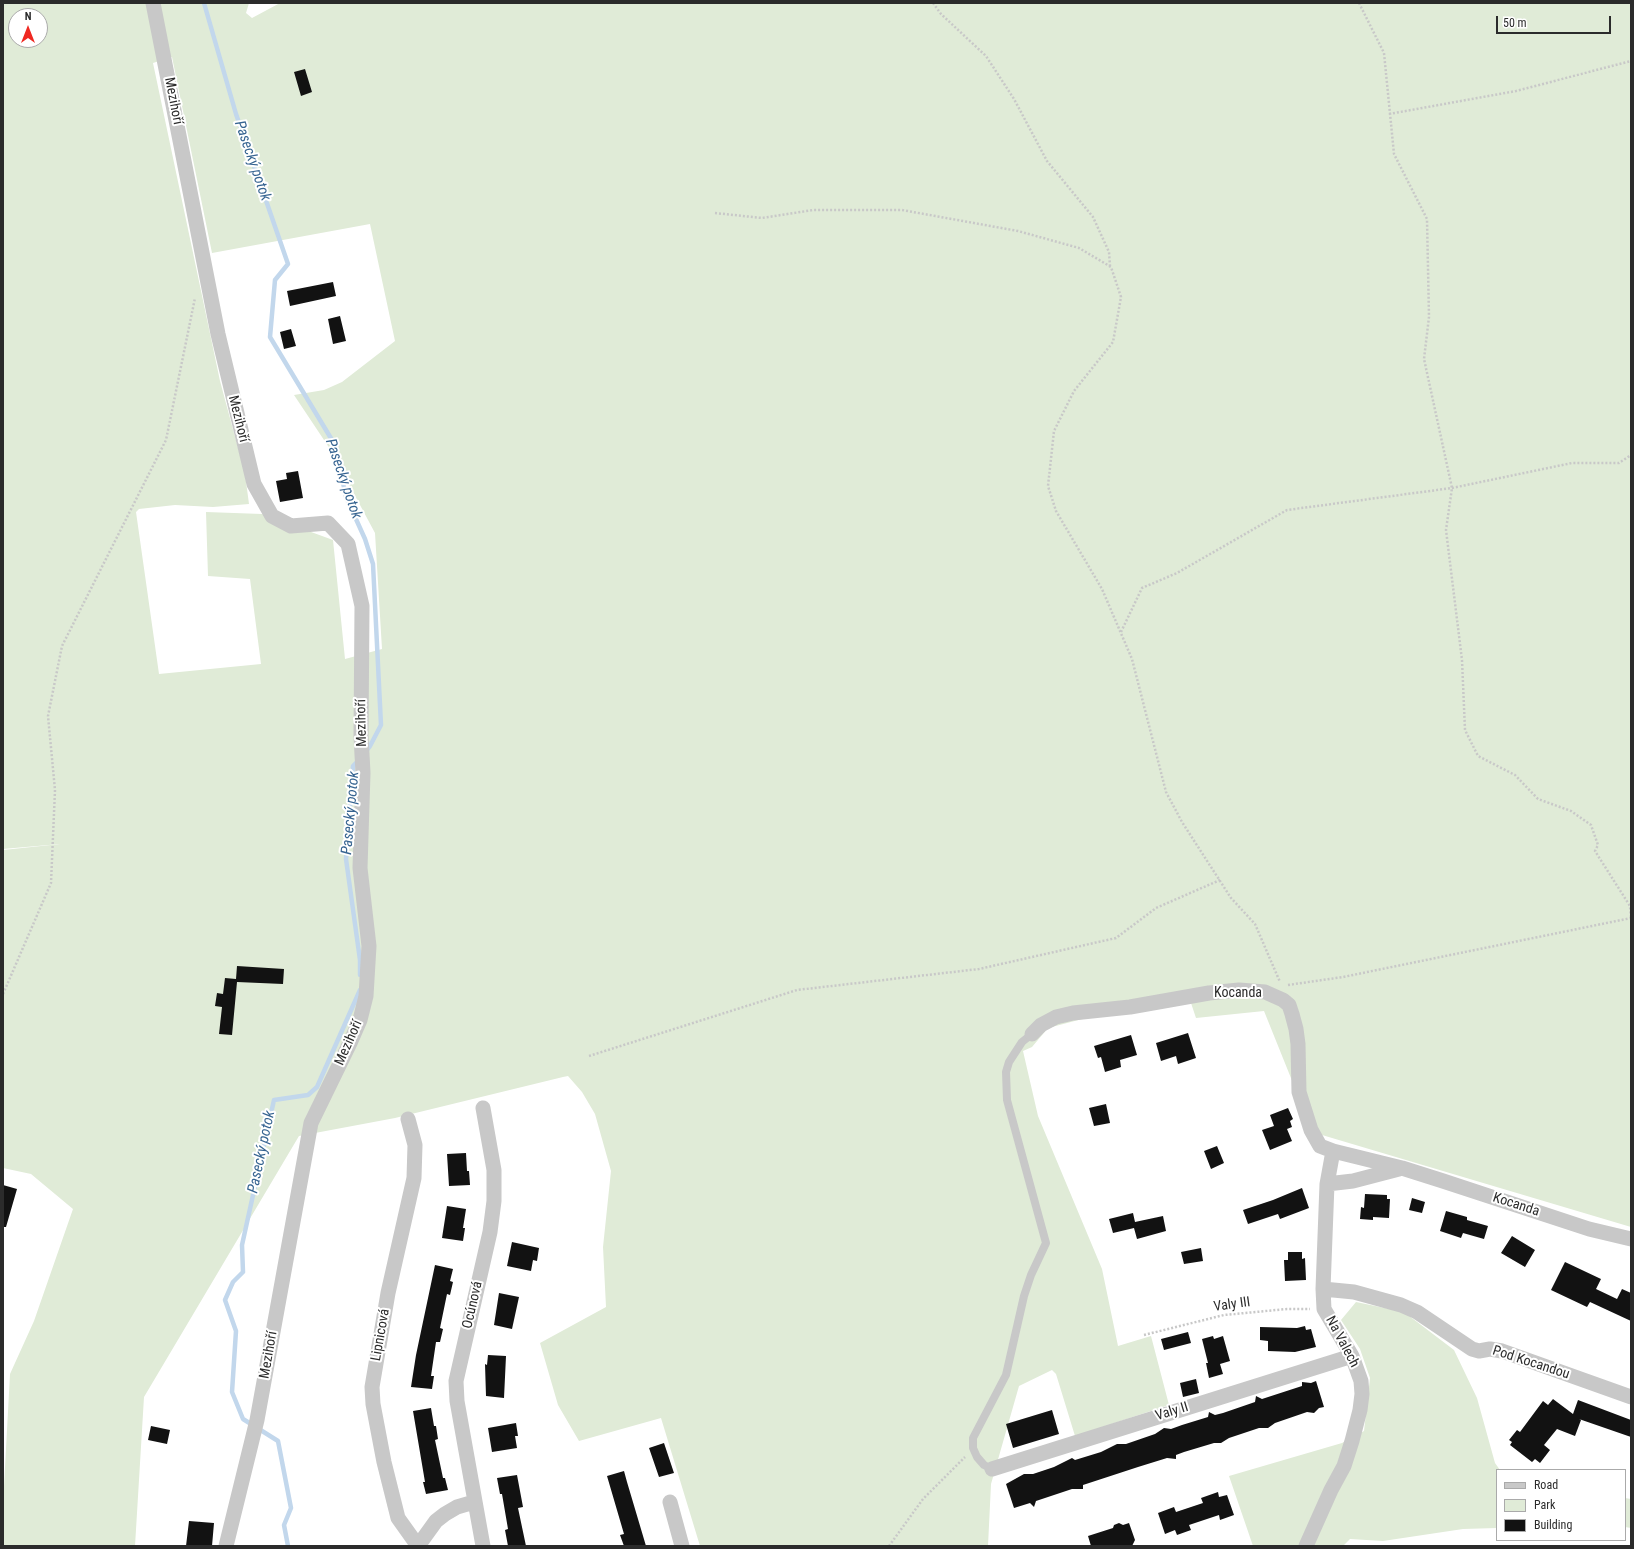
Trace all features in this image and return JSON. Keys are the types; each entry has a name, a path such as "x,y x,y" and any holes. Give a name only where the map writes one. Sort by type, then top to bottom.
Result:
{"street":[{"name":"Mezihoří","path":"154,3 218,334 254,484 272,516 291,526 328,523 348,544 362,606 361,736 363,773 360,868 369,946 366,996 360,1020 311,1123 256,1427 226,1546"},
{"name":"Kocanda","path":"1032,1034 1041,1025 1056,1017 1073,1013 1130,1006 1216,992 1259,990 1274,995 1289,1005 1296,1028 1299,1092 1311,1130 1320,1146 1333,1151 1402,1168 1589,1229 1631,1239"},
{"name":"Ocúnová","path":"483,1108 494,1170 494,1201 490,1232 456,1381 457,1401 483,1546"},
{"name":"Lipnicová","path":"408,1119 414,1145 414,1178 388,1294 372,1387 374,1411 384,1462 398,1518 418,1546"},
{"name":"Na Valech","path":"1306,1546 1331,1490 1344,1466 1360,1410 1362,1394 1361,1381 1352,1356 1324,1309 1323,1289 1327,1184 1333,1151"},
{"path":"1327,1184 1353,1181 1402,1168"},
{"name":"Pod Kocandou","path":"1323,1289 1354,1292 1384,1299 1417,1312 1472,1349 1479,1351 1490,1349 1502,1352 1631,1397"},
{"name":"Valy II","path":"992,1469 1352,1356"},
{"path":"418,1546 436,1521 457,1507 474,1502"},
{"path":"670,1502 682,1546"}],"lane":[{"path":"992,1469 984,1465 976,1456 973,1448 973,1438 1006,1375 1024,1296 1031,1275 1046,1243 1007,1100 1006,1072 1022,1042 1032,1034"}],"path":[{"path":"933,3 941,14 986,56 1014,99 1047,160 1093,217 1110,252 1110,267 1121,297 1113,342 1074,390 1054,431 1048,486 1056,511 1102,589 1132,659 1166,792 1182,822 1231,898 1255,924 1282,986 1343,977 1631,918 1630,906 1595,851 1598,845 1591,825 1571,811 1538,799 1515,775 1478,756 1465,730 1462,660 1446,530 1452,488 1424,359 1429,317 1427,219 1394,154 1384,53 1359,3"},
{"path":"1389,114 1516,91 1631,62"},
{"path":"715,213 762,218 813,210 902,210 1018,231 1079,248 1110,267"},
{"path":"3,994 51,883 55,790 48,716 62,646 166,440 195,296"},
{"path":"1121,632 1142,588 1177,573 1287,510 1452,488 1572,463 1619,463 1631,455"},
{"path":"590,1056 797,990 978,969 1116,938 1156,908 1220,880"},
{"name":"Valy III","path":"1144,1335 1224,1315 1287,1309 1324,1309"},
{"path":"889,1546 923,1499 973,1448"}],"green space":[{"path":"3,3 249,3 246,13 252,18 280,3 1631,3 1631,1227 1322,1135 1297,1093 1264,1011 1196,1018 1190,1000 1128,1007 1048,1028 1032,1047 1023,1051 1038,1116 1102,1269 1118,1346 1151,1336 1169,1405 1075,1436 1056,1374 1052,1370 1019,1386 991,1484 988,1546 700,1546 661,1418 579,1441 558,1405 540,1343 606,1307 603,1247 611,1171 595,1114 582,1092 568,1076 395,1118 299,1136 144,1397 135,1546 3,1546 3,1505 10,1374 34,1321 73,1209 31,1174 3,1168 3,850 60,844 3,849","holes":["172,57 212,253 370,224 395,341 342,382 324,390 294,395 330,449 375,533 382,649 345,659 333,540 262,514 206,512 208,576 250,579 261,664 159,674 136,512 139,509 175,505 213,507 249,504 245,474 220,381 153,63"]},
{"path":"1356,1302 1404,1312 1454,1350 1477,1398 1495,1463 1499,1469 1496,1469 1496,1528 1463,1529 1383,1541 1350,1539 1343,1546 1253,1546 1229,1476 1342,1443 1364,1431 1370,1378 1360,1349 1341,1320"},
{"path":"1626,1498 1631,1499 1631,1528 1626,1527"}],"building":[{"path":"305,69 312,92 301,96 294,72"},
{"path":"333,282 336,296 290,306 287,291"},
{"path":"340,316 346,341 333,344 328,319"},
{"path":"291,329 296,346 284,349 280,332"},
{"path":"298,471 303,498 280,502 276,481 287,479 286,473"},
{"path":"237,966 284,969 283,984 237,982 232,1035 219,1034 222,1007 215,1006 217,993 223,994 225,978 236,979"},
{"path":"1188,1033 1196,1058 1178,1064 1176,1056 1161,1061 1156,1043"},
{"path":"1131,1035 1137,1055 1120,1060 1121,1067 1105,1072 1101,1057 1098,1058 1094,1046"},
{"path":"1106,1104 1110,1123 1094,1126 1089,1108"},
{"path":"1288,1108 1293,1119 1290,1121 1292,1127 1287,1129 1292,1141 1270,1150 1262,1130 1274,1126 1270,1115"},
{"path":"1217,1146 1224,1163 1211,1169 1204,1151"},
{"path":"466,1153 467,1171 469,1171 470,1185 449,1186 447,1154"},
{"path":"3,1185 17,1189 6,1227 3,1227"},
{"path":"1302,1188 1309,1208 1280,1219 1278,1214 1248,1224 1243,1210"},
{"path":"1365,1194 1387,1195 1387,1199 1390,1199 1389,1218 1373,1217 1373,1220 1360,1219 1361,1207 1364,1208"},
{"path":"1412,1198 1425,1202 1422,1213 1409,1210"},
{"path":"447,1206 466,1209 463,1228 465,1228 463,1241 442,1238"},
{"path":"1446,1211 1467,1217 1467,1220 1488,1226 1484,1239 1463,1233 1461,1238 1440,1231"},
{"path":"1133,1213 1135,1222 1163,1216 1166,1231 1137,1239 1134,1228 1113,1233 1109,1219"},
{"path":"1512,1236 1535,1250 1525,1267 1501,1253"},
{"path":"512,1242 539,1248 537,1261 533,1260 531,1271 507,1266"},
{"path":"1201,1248 1203,1261 1184,1264 1181,1252"},
{"path":"1288,1252 1302,1252 1302,1259 1305,1258 1306,1280 1285,1281 1284,1260 1288,1260"},
{"path":"1565,1262 1601,1279 1596,1289 1617,1299 1622,1289 1631,1293 1631,1321 1590,1302 1587,1307 1551,1290"},
{"path":"435,1265 453,1269 450,1281 453,1282 450,1295 447,1294 440,1328 443,1329 440,1342 436,1342 431,1376 434,1376 432,1389 411,1387 416,1355"},
{"path":"499,1293 519,1297 512,1329 494,1325"},
{"path":"1305,1326 1306,1330 1311,1329 1316,1347 1295,1352 1268,1351 1268,1341 1260,1340 1260,1327 1297,1328"},
{"path":"1188,1332 1191,1343 1164,1350 1161,1339"},
{"path":"1213,1336 1214,1339 1223,1336 1230,1361 1220,1364 1223,1374 1209,1378 1206,1363 1208,1363 1202,1339"},
{"path":"488,1355 506,1356 504,1398 486,1396 485,1364 487,1365"},
{"path":"1196,1379 1199,1393 1183,1397 1180,1383"},
{"path":"1316,1381 1324,1407 1319,1408 1314,1413 1307,1412 1275,1423 1268,1428 1259,1428 1229,1438 1221,1443 1214,1443 1184,1452 1176,1455 1176,1459 1167,1458 1083,1485 1083,1489 1072,1489 1036,1501 1034,1507 1030,1503 1014,1508 1006,1484 1024,1474 1033,1474 1054,1467 1072,1458 1075,1460 1101,1452 1117,1444 1126,1444 1155,1434 1164,1428 1171,1429 1208,1417 1209,1412 1215,1415 1223,1413 1255,1402 1256,1396 1262,1399 1302,1386 1302,1382 1311,1383"},
{"path":"1553,1399 1573,1414 1578,1400 1631,1420 1631,1437 1579,1419 1581,1420 1575,1436 1557,1429 1544,1445 1550,1450 1540,1463 1535,1459 1532,1462 1510,1445 1512,1442 1509,1440 1517,1430 1520,1432 1543,1401 1548,1405"},
{"path":"431,1408 438,1439 435,1440 443,1478 445,1478 448,1490 426,1494 413,1411"},
{"path":"1052,1410 1059,1434 1013,1448 1006,1424"},
{"path":"516,1423 518,1436 515,1436 517,1448 492,1452 488,1428"},
{"path":"151,1426 170,1430 167,1444 148,1440"},
{"path":"664,1443 674,1473 659,1477 649,1448"},
{"path":"624,1471 646,1546 624,1546 620,1535 624,1534 607,1476"},
{"path":"517,1475 523,1507 518,1508 526,1546 508,1546 505,1530 508,1529 502,1494 500,1494 497,1478"},
{"path":"1218,1492 1219,1497 1227,1495 1234,1515 1220,1520 1219,1515 1189,1525 1191,1530 1177,1535 1175,1530 1165,1534 1158,1513 1174,1507 1176,1512 1203,1503 1201,1498"},
{"path":"189,1521 214,1523 212,1546 186,1546"},
{"path":"1119,1523 1123,1525 1129,1523 1135,1540 1132,1546 1091,1546 1088,1536 1113,1528 1114,1525"}],"waterway":[{"name":"Pasecký potok","path":"204,3 236,114 288,264 275,280 270,337 335,445 346,497 365,539 373,564 381,725 366,751"},
{"name":"Pasecký potok","path":"359,760 353,766 346,859 360,960 360,975"},
{"name":"Pasecký potok","path":"288,1546 284,1525 291,1508 278,1441 243,1419 232,1392 236,1331 225,1300 233,1282 243,1272 242,1245 274,1100 308,1095 317,1087 360,990"}]}
